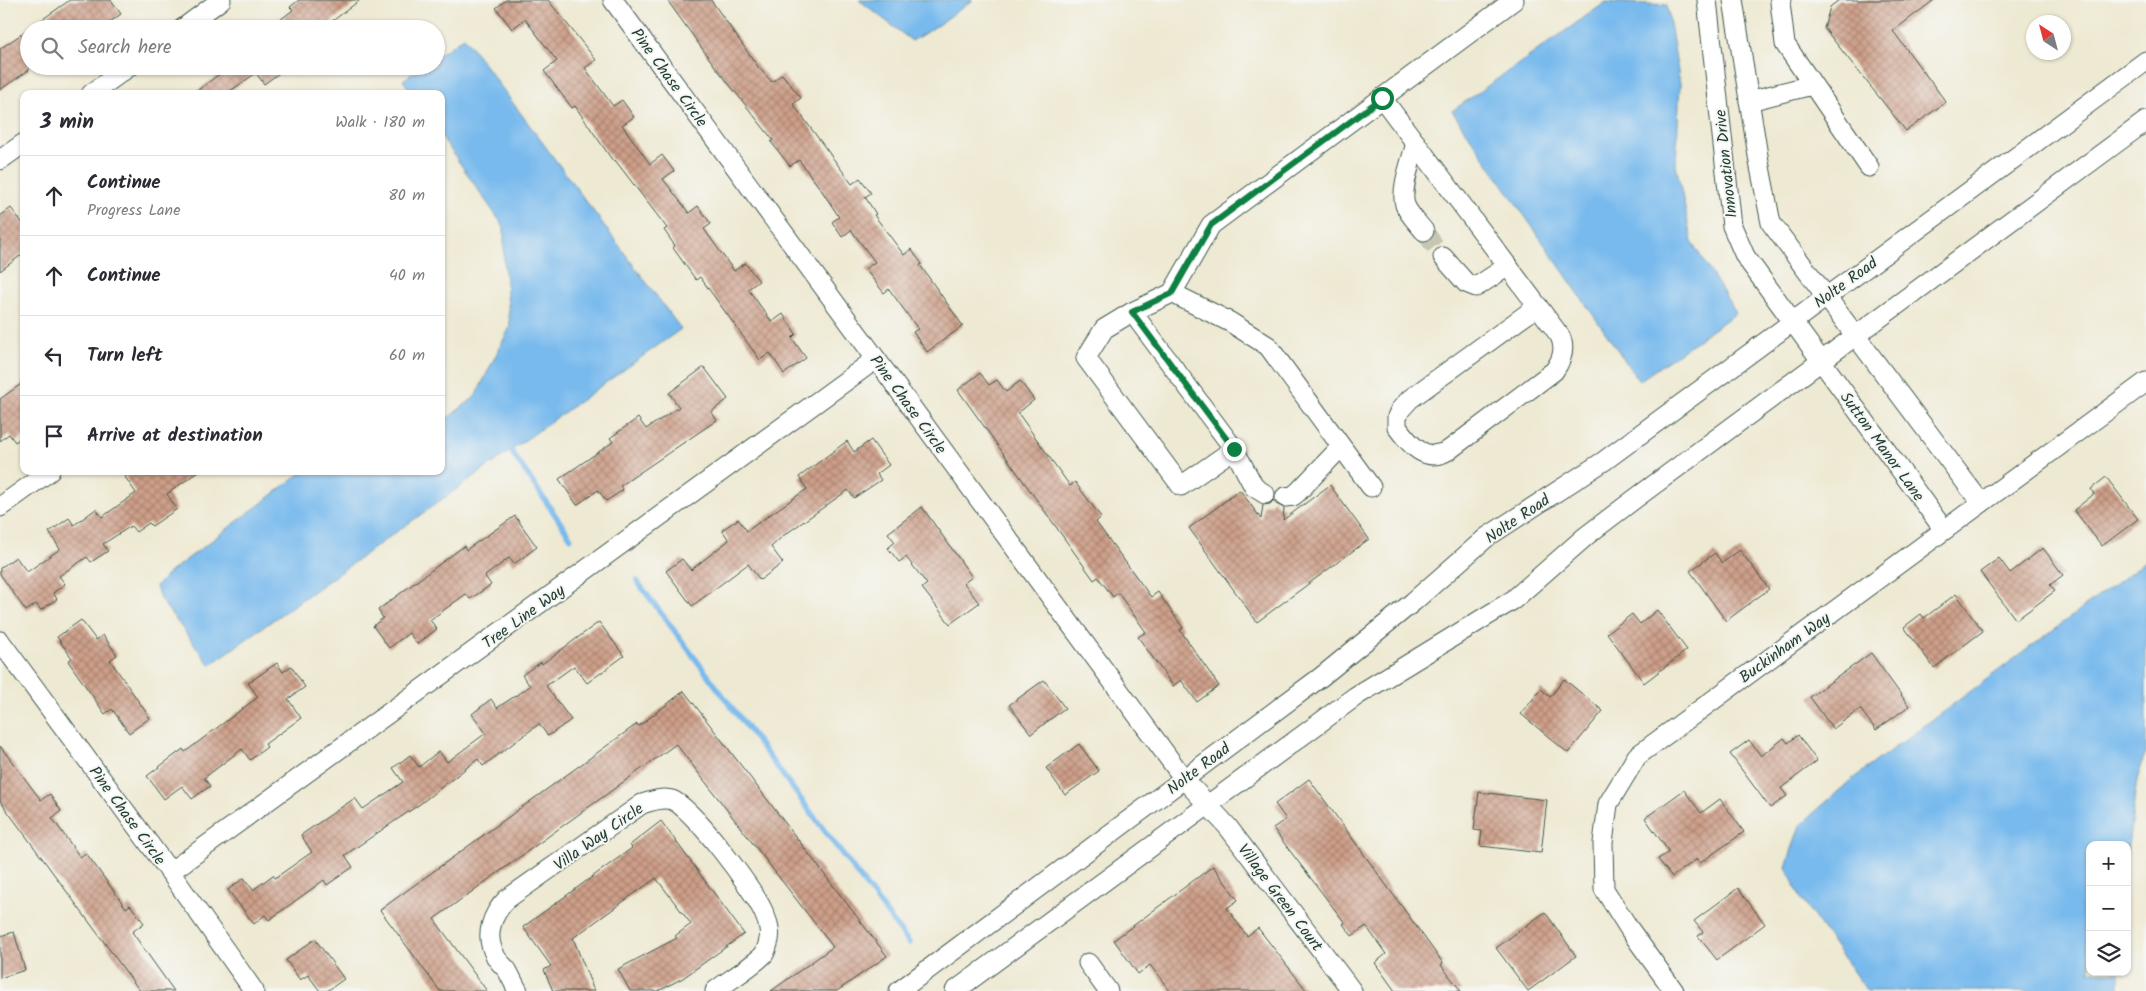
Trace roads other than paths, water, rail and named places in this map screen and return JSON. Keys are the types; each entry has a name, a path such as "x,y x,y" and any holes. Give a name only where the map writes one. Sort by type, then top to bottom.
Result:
{"street":[{"path":"194,20 221,0"},
{"name":"Pine Chase Circle","path":"613,0 1184,778 1208,804"},
{"path":"1234,449 1181,486 1086,358 1104,329 1132,312 1172,293 1211,225 1514,0"},
{"name":"Innovation Drive","path":"1707,0 1732,226 1745,256 1821,361"},
{"name":"Innovation Drive","path":"1733,0 1759,162 1772,222 1856,336"},
{"path":"1782,0 1780,2 1785,44 1869,167"},
{"name":"Nolte Road","path":"899,991 1321,677 1414,602 1487,537 1604,461 2146,61"},
{"path":"97,90 118,75"},
{"path":"1749,101 1812,85"},
{"path":"1382,98 1538,306 1563,343 1563,356 1554,371 1449,450 1442,455 1418,451 1397,427 1397,418 1400,410 1420,391 1538,306"},
{"path":"954,991 1356,696 1512,600 1586,536 2146,121"},
{"path":"1416,143 1404,189 1404,200 1408,211 1424,231"},
{"path":"0,160 20,146"},
{"path":"1443,256 1462,280 1470,286 1476,287 1508,266"},
{"path":"1172,293 1230,322 1268,346 1371,488"},
{"path":"1132,312 1234,449 1254,487 1265,494"},
{"path":"1856,336 1981,503"},
{"name":"Tree Line Way","path":"170,872 876,359"},
{"name":"Sutton Manor Lane","path":"1821,361 1944,530"},
{"name":"Buckinham Way","path":"1674,991 1630,930 1604,889 1603,842 1608,804 1637,756 2146,382"},
{"path":"1285,497 1293,496 1298,492 1341,447"},
{"path":"0,507 44,475"},
{"name":"Pine Chase Circle","path":"0,641 170,872 254,991"},
{"name":"Villa Way Circle","path":"518,991 508,972 494,955 490,936 491,922 497,909 507,899 642,804 655,800 671,800 694,817 736,870 762,909 769,926 769,941 763,954 715,991"},
{"name":"Village Green Court","path":"1208,804 1228,827 1352,991"},
{"path":"1088,963 1108,991"}],"water":[{"path":"859,0 973,0 912,41"},
{"path":"1606,2 1667,5 1680,84 1676,165 1692,242 1736,313 1639,381 1452,111"},
{"path":"464,37 681,329 210,665 160,599 156,586 170,572 299,475 445,475 445,420 475,397 510,327 504,260 504,227 445,142 445,90 409,90 403,80 410,75 445,75 445,51"},
{"path":"2146,561 2146,752 2137,780 2129,841 2086,841 2086,976 2119,976 2119,991 1867,991 1800,897 1786,867 1800,825 1851,780"}],"waterway":[{"path":"507,445 571,538"},
{"path":"637,581 909,943"}],"tunnel":[{"path":"1424,231 1443,257"}]}
